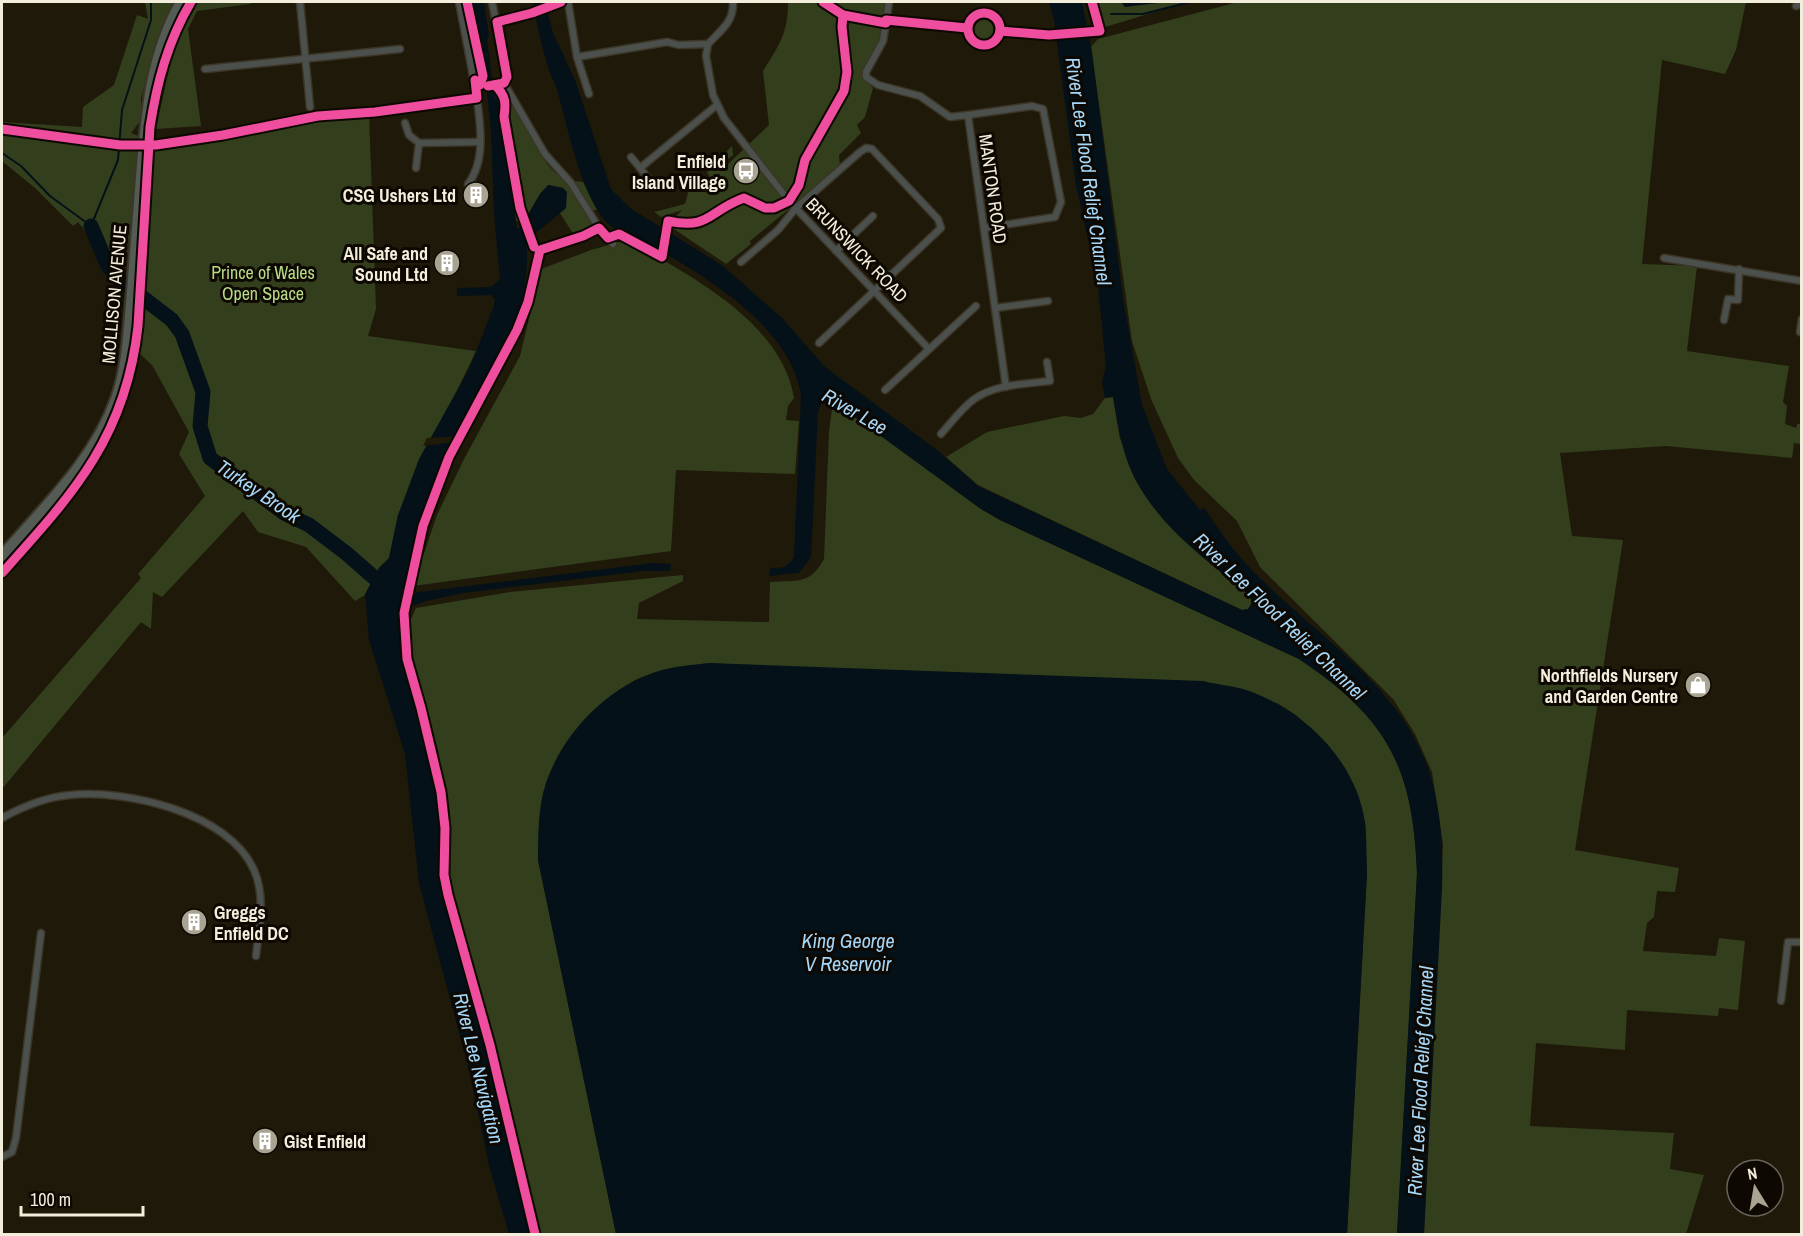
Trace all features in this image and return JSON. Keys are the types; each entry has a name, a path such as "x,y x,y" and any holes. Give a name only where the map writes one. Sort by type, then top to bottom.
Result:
{"main road":[{"name":"MOLLISON AVENUE","path":"2,556 86,458 104,428 123,375 131,303 144,128 151,79 162,43 181,2"}],"street":[{"path":"300,2 310,107"},
{"path":"459,2 475,80 479,142 478,172 468,184"},
{"path":"492,2 507,69 504,83 545,154 571,183 613,244"},
{"path":"568,2 577,57 590,94"},
{"path":"577,57 668,42 679,45 708,44 726,27 732,15 733,2"},
{"name":"MANTON ROAD","path":"889,2 883,41 866,72 866,78 878,85 920,96 950,117 968,115 1006,387"},
{"path":"967,28 975,15 985,13 995,17 1000,31"},
{"path":"886,20 967,28"},
{"path":"967,28 973,42 982,46 992,43 1000,31"},
{"path":"1000,31 1010,33"},
{"name":"BRUNSWICK ROAD","path":"708,44 706,56 717,105 739,138 796,208 929,349"},
{"path":"206,69 400,49"},
{"path":"475,80 484,87 504,83"},
{"path":"640,168 717,105"},
{"path":"968,115 1032,106 1044,109 1061,202 1055,217 984,228"},
{"path":"405,123 409,135 419,143 479,142"},
{"path":"416,168 419,143"},
{"path":"741,262 778,230 796,208 860,152 866,148 872,149 942,224 936,234 819,342"},
{"path":"631,157 651,182"},
{"path":"836,251 873,216"},
{"path":"1664,258 1802,281"},
{"path":"1724,320 1728,299 1738,300 1739,270"},
{"path":"995,308 1048,301"},
{"path":"885,390 976,306"},
{"path":"1800,332 1802,319"},
{"path":"941,434 971,401 983,394 1006,387 1050,381 1047,362"},
{"path":"2,819 21,808 59,796 98,794 141,800 212,824 244,852 257,879 261,906 256,956"},
{"path":"2,1157 12,1152 16,1138 40,933"},
{"path":"1781,1001 1788,942 1802,942"}],"green space":[{"path":"145,2 177,2 155,52 141,98 141,120 131,133 141,137 123,290 110,274 78,222 73,226 35,188 2,161 2,122 82,127 83,107 114,85 137,15 148,19"},
{"path":"197,2 254,2 197,11 188,29 201,126 156,129 173,50"},
{"path":"788,2 885,2 878,46 864,78 873,88 865,117 857,125 861,133 839,155 840,167 750,241 751,244 726,264 668,225 682,210 661,217 654,212 685,204 688,193 686,182 693,175 707,186 712,181 707,172 732,146 733,155 721,164 724,168 769,125 763,71 784,31"},
{"path":"1094,2 1188,2 1105,27 1099,25"},
{"path":"1238,2 1746,2 1736,50 1725,74 1662,60 1642,264 1697,266 1687,351 1789,366 1783,402 1787,406 1785,424 1796,428 1797,424 1801,424 1800,444 1794,443 1792,458 1666,446 1560,453 1572,536 1623,540 1575,850 1679,868 1675,892 1657,891 1654,917 1647,923 1643,951 1716,956 1719,938 1745,941 1738,1010 1719,1008 1718,1016 1627,1010 1625,1050 1536,1043 1530,1126 1674,1133 1670,1169 1704,1175 1686,1234 1424,1234 1443,844 1432,772 1415,734 1393,699 1260,567 1237,521 1194,480 1178,458 1151,399 1132,341 1091,47 1098,39"},
{"path":"980,20 988,20 994,26 994,34 988,40 980,40 974,34 974,26"},
{"path":"510,99 547,163 564,179 583,182 599,210 587,210 592,225 587,232 574,235 560,213 566,208 563,188 549,185 540,194 524,222 516,221 500,110"},
{"name":"Prince of Wales Open Space","path":"369,113 376,309 368,336 476,351 398,515 389,558 379,568 365,595 355,601 306,547 258,532 243,511 162,597 153,592 151,629 141,622 2,789 2,738 141,578 138,574 205,496 179,454 189,432 152,365 140,354 154,149 195,144 304,120"},
{"path":"627,240 677,268 729,303 771,346 786,371 794,398 788,406 786,420 799,421 795,474 676,470 671,551 413,586 437,515 464,459 520,356 541,269 591,250"},
{"path":"1113,397 1120,439 1250,596 1252,603 1248,609 1242,610 978,485 946,457 987,432 1064,416 1081,418 1093,414 1105,398"},
{"path":"833,401 981,509 1000,520 1299,659 1354,703 1374,725 1390,749 1401,775 1409,803 1417,873 1397,1234 1347,1234 1367,873 1365,822 1319,736 1296,715 1277,703 709,663 659,671 635,680 593,711 546,783 540,816 538,860 616,1234 538,1234 491,1036 448,877 450,848 438,749 416,681 405,632 416,608 510,592 683,575 683,581 639,603 637,619 769,622 770,582 802,580 813,573 824,559 829,432"}],"water":[{"name":"River Lee Navigation","path":"470,2 484,2 495,98 498,98 517,228 520,228 548,185 563,188 567,192 566,208 526,241 527,270 514,324 503,350 450,451 435,486 416,539 403,594 652,563 671,564 670,571 643,571 463,593 426,601 400,611 401,657 434,772 440,814 440,875 484,1040 529,1234 509,1234 489,1166 469,1070 419,883 405,754 369,640 365,594 379,568 389,558 398,515 419,459 470,367 493,308 495,300 491,295 457,296 457,288 491,287 500,279 494,214 491,130 482,47 480,40 476,39"},
{"path":"533,2 545,2 553,33 575,80 611,189 630,208 723,266 783,319 825,367 937,450 978,486 1242,610 1248,609 1252,603 1250,596 1189,546 1162,518 1139,486 1125,454 1113,397 1105,398 1102,382 1106,367 1098,285 1076,185 1054,20 1049,2 1082,2 1092,52 1123,298 1142,405 1167,469 1200,510 1204,508 1234,550 1264,583 1379,689 1403,719 1422,752 1434,789 1441,839 1442,889 1424,1234 1397,1234 1417,873 1414,836 1409,803 1401,775 1390,749 1374,725 1329,681 1299,659 1000,520 981,509 833,401 822,402 818,412 811,557 799,573 769,576 770,568 784,567 794,557 801,397 795,373 782,349 765,328 744,308 698,273 653,247 616,230 602,216 593,202 578,165 558,93 548,68"},
{"path":"1121,2 1166,2 1125,7"},
{"name":"King George V Reservoir","path":"709,663 1203,681 1252,692 1292,713 1310,727 1326,742 1351,779 1360,800 1366,828 1367,873 1347,1234 616,1234 538,860 541,801 554,764 564,747 576,730 605,700 640,678 659,671"}],"pier":[{"path":"1090,28 1091,36 1053,39 1052,31"},
{"path":"664,225 671,229 667,256 660,252"},
{"path":"461,436 458,442 423,446 427,438"}],"waterway":[{"path":"2,153 21,166 50,196 91,226 118,160 122,110 151,20 151,2"},
{"path":"1111,14 1143,14 1190,2"},
{"name":"Turkey Brook","path":"91,226 108,266 121,281 172,320 182,334 203,392 200,426 210,458 284,513 309,525 386,588"}],"cycle path":[{"path":"2,573 52,517 92,462 122,400 132,365 138,326 150,127 160,78 170,47 191,2"},
{"path":"467,2 483,76 480,85"},
{"path":"488,86 504,83 507,77 497,22 532,13 561,2"},
{"path":"823,2 843,15 886,23 886,20 967,28"},
{"path":"1000,31 1049,35 1100,31 1092,2"},
{"path":"984,13 996,17 1000,29 996,41 984,45 972,41 968,29 972,17 984,13"},
{"path":"535,1234 490,1045 448,895 444,875 445,828 441,792 407,659 404,613 423,526 449,457 517,330 528,302 540,250 583,236 599,228 608,238 619,234 662,257 668,221 682,223 701,221 744,198 765,208 774,208 789,201 799,185 805,160 844,91 847,72 842,27 843,15"},
{"path":"2,129 120,145 156,145 223,135 318,116 375,112 477,98 475,80"},
{"path":"495,85 504,100 504,117 520,208 534,247"}],"place":[{"name":"Enfield Island Village","path":"746,171"},
{"name":"CSG Ushers Ltd","path":"476,195"},
{"name":"All Safe and Sound Ltd","path":"447,263"},
{"name":"Northfields Nursery and Garden Centre","path":"1698,685"},
{"name":"Greggs Enfield DC","path":"194,922"},
{"name":"Gist Enfield","path":"265,1141"}],"water label":[{"name":"River Lee Flood Relief Channel","path":"1089,171"},
{"name":"River Lee","path":"855,411"},
{"name":"River Lee Flood Relief Channel","path":"1280,616"},
{"name":"River Lee Flood Relief Channel","path":"1420,1081"}]}
